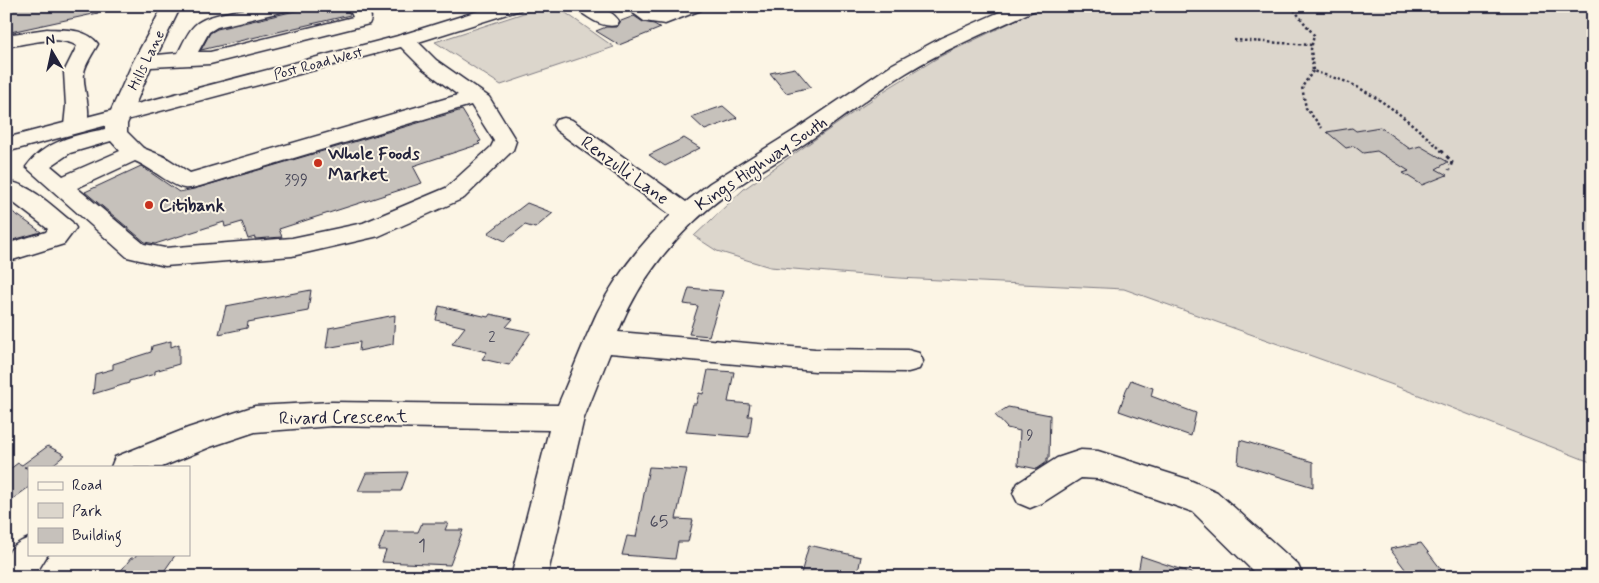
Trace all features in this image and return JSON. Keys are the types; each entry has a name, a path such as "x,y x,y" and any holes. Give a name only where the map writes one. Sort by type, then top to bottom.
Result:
{"street":[{"name":"Hills Lane","path":"124,135 143,62 172,6"},
{"path":"185,58 201,29 211,23 283,6"},
{"name":"Post Road West","path":"124,135 377,47 514,6"},
{"path":"583,6 610,21"},
{"path":"633,6 651,17 666,18 695,6"},
{"name":"Kings Highway South","path":"529,577 568,418 612,312 631,280 665,235 686,214 719,188 803,135 898,69 948,42 1028,6"},
{"path":"143,62 210,58 359,13 377,47"},
{"path":"6,41 47,35 75,36 88,44 74,72 77,106 75,126"},
{"path":"124,135 88,139 50,155 42,160 38,167 136,251 165,257 292,247 370,230 455,193 502,150 505,141 481,102 429,64 405,40"},
{"path":"6,145 75,126 124,135 157,162 186,181 210,177 475,97"},
{"name":"Renzulli Lane","path":"564,125 686,214"},
{"path":"61,186 124,135"},
{"path":"6,253 55,238 63,228 30,201 8,189"},
{"path":"600,341 815,360 908,360"},
{"name":"Rivard Crescent","path":"129,466 199,437 255,419 332,414 568,418"},
{"path":"1030,493 1069,468 1081,464 1098,465 1187,494 1205,502 1285,577"}],"path":[{"path":"1291,6 1314,35 1312,45 1313,71 1302,87 1306,108 1322,128"},
{"path":"1234,40 1312,45"},
{"path":"1313,71 1347,83 1374,98 1409,123 1445,152 1452,162 1449,170"}],"green space":[{"path":"545,6 556,6 614,47 501,85 435,42"},
{"path":"1045,6 1593,6 1593,463 1393,385 1124,289 899,278 770,267 717,251 694,236 744,189 887,89 939,57"}],"building":[{"path":"6,6 97,6 98,13 6,33"},
{"path":"317,6 346,6 350,15 201,50 210,33 217,29"},
{"path":"634,16 643,22 654,24 661,28 619,45 596,31 606,27 617,27 621,21"},
{"path":"795,68 811,87 786,93 770,73"},
{"path":"723,106 737,118 705,130 691,117"},
{"path":"462,110 481,141 478,142 480,144 413,166 422,183 279,229 282,237 255,239 255,237 248,239 242,222 225,227 224,222 155,244 145,242 85,192 141,166 179,192 194,189"},
{"path":"1380,127 1410,149 1420,146 1448,162 1436,169 1447,175 1422,185 1403,173 1409,171 1377,151 1363,153 1354,146 1346,148 1327,132 1352,128 1356,131"},
{"path":"684,138 700,148 665,166 649,155"},
{"path":"527,203 553,213 535,228 525,225 505,241 488,233"},
{"path":"6,208 20,217 41,232 6,242"},
{"path":"689,288 723,291 709,336 689,334 698,306 684,304"},
{"path":"311,290 308,311 248,322 247,328 219,334 226,306"},
{"path":"439,306 488,317 490,314 513,319 506,327 531,332 509,365 482,359 487,352 452,344 465,327 436,320"},
{"path":"395,315 393,344 359,351 360,342 326,348 329,328"},
{"path":"171,341 171,347 179,344 179,364 155,371 155,374 93,394 95,374 113,369 113,364 151,352 152,346"},
{"path":"708,370 734,372 728,402 750,404 748,416 752,416 749,437 686,432 693,404 696,404 699,393 703,394"},
{"path":"1131,380 1153,388 1151,396 1196,413 1191,436 1119,411"},
{"path":"1008,407 1050,415 1049,458 1047,458 1047,462 1037,469 1018,465 1020,431 1007,428 995,415"},
{"path":"1240,440 1313,462 1313,487 1238,464"},
{"path":"48,446 65,455 51,466 24,467 28,469 28,488 6,504 6,472 18,463 22,465"},
{"path":"649,467 687,469 676,519 693,520 688,542 678,542 675,559 622,555 627,536 636,537"},
{"path":"408,472 401,491 358,491 366,473"},
{"path":"422,523 448,523 445,530 463,530 450,565 382,562 386,550 378,550 385,532 418,532"},
{"path":"1421,543 1447,577 1411,577 1390,549"},
{"path":"809,545 861,557 857,577 800,577"},
{"path":"136,556 175,556 160,577 116,577 131,558"},
{"path":"1141,556 1194,574 1194,577 1149,577 1138,573"}],"place":[{"name":"Whole Foods Market","path":"318,163"},
{"name":"Citibank","path":"149,205"}]}
